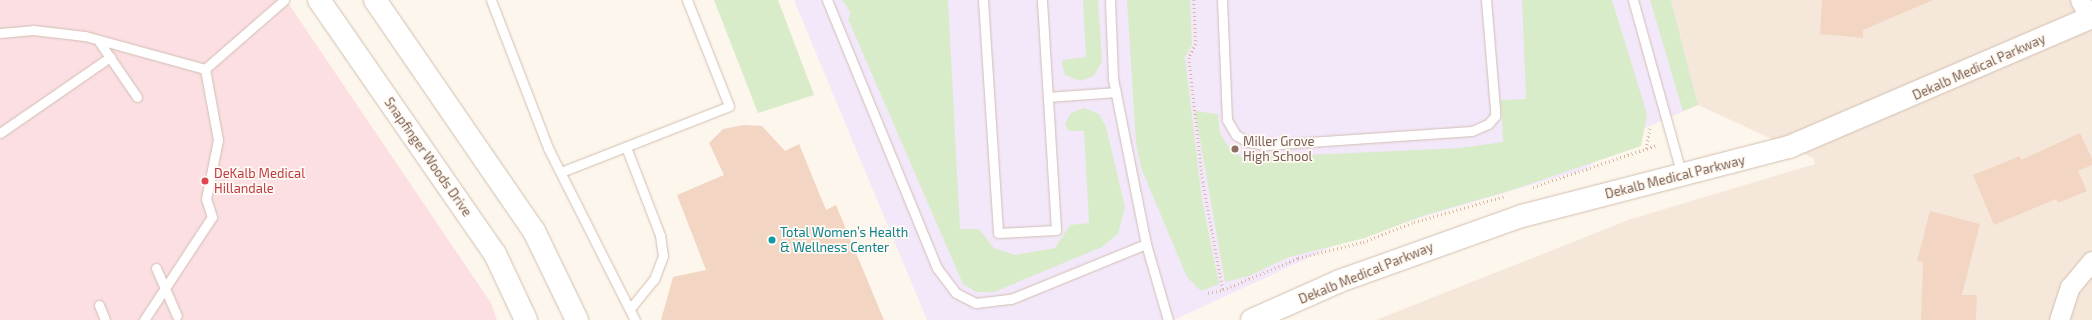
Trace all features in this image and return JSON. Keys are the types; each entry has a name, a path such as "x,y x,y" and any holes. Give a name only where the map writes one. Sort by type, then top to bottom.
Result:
{"main road":[{"name":"Snapfinger Woods Drive","path":"319,0 494,254 526,320"},
{"path":"375,0 534,231 577,320"},
{"name":"Dekalb Medical Parkway","path":"1252,320 1348,279 1522,216 1789,147 2088,12"}],"street":[{"path":"2058,320 2070,287 2092,261"}],"lane":[{"path":"204,69 284,0"},
{"path":"491,0 561,172 635,320"},
{"path":"561,172 729,106 687,0"},
{"path":"827,0 937,268 956,294 976,303 1011,299 1146,244"},
{"path":"983,0 998,233 1056,230 1042,0"},
{"path":"1110,0 1116,92 1146,244 1168,320"},
{"path":"1222,0 1227,120 1236,135 1248,142 1265,145 1472,131 1488,124 1495,116 1495,109 1486,0"},
{"path":"1633,0 1682,175"},
{"path":"0,33 33,30 98,40 204,69"},
{"path":"98,40 137,97"},
{"path":"0,133 110,57"},
{"path":"144,320 212,217 206,199 218,140 204,69"},
{"path":"1048,97 1116,92"},
{"path":"626,147 660,235 662,256 654,279 630,309"},
{"path":"156,268 166,287 177,316"},
{"path":"99,305 105,320"}],"path":[{"path":"1194,0 1196,44 1189,58 1203,182 1223,290"},
{"path":"1527,189 1659,144"},
{"path":"1208,293 1223,290 1298,258 1364,242 1414,222 1512,193"}],"shaded area":[{"name":"DeKalb Medical Hillandale","path":"0,0 286,0 491,303 497,320 0,320"},
{"name":"Miller Grove High School","path":"794,0 1671,0 1698,105 1643,129 1585,169 1349,239 1174,320 927,320"},
{"path":"1671,0 2092,0 2092,320 1376,320 1631,219 1815,164 1813,158 1698,105"}],"green space":[{"path":"714,0 778,0 814,95 758,113"},
{"path":"842,0 948,0 960,229 979,229 994,248 1015,255 1055,248 1070,225 1089,223 1084,131 1069,131 1065,124 1071,113 1084,108 1099,114 1106,127 1125,207 1118,234 1102,247 994,292 976,292 963,284 848,19 851,13"},
{"path":"1083,0 1098,0 1102,61 1094,76 1080,81 1065,75 1062,64 1063,60 1086,57"},
{"path":"1127,0 1190,0 1192,45 1185,57 1202,200 1219,284 1201,291 1187,277 1141,168 1136,143"},
{"path":"1522,0 1612,0 1647,114 1641,146 1512,190 1422,216 1365,238 1289,257 1249,276 1225,282 1195,111 1218,114 1220,133 1230,149 1243,158 1460,148 1503,142 1501,100 1526,99"},
{"path":"1650,0 1671,0 1698,105 1683,111"}],"building":[{"path":"1822,0 1933,0 1863,30 1863,38 1820,34"},
{"name":"Total Women’s Health & Wellness Center","path":"744,125 762,126 785,151 799,144 826,210 836,205 884,320 661,320 673,277 706,270 677,195 724,175 709,143 723,129"},
{"path":"2080,133 2092,159 2092,165 2078,171 2087,191 2058,203 2056,199 1994,225 1973,175 2020,156 2021,160"},
{"path":"1930,211 1980,224 1962,295 1977,295 1976,320 1921,320 1923,262 1917,261"}],"place":[{"name":"Miller Grove High School","path":"1235,149"},
{"name":"DeKalb Medical Hillandale","path":"205,181"},
{"name":"Total Women’s Health & Wellness Center","path":"772,240"}]}
